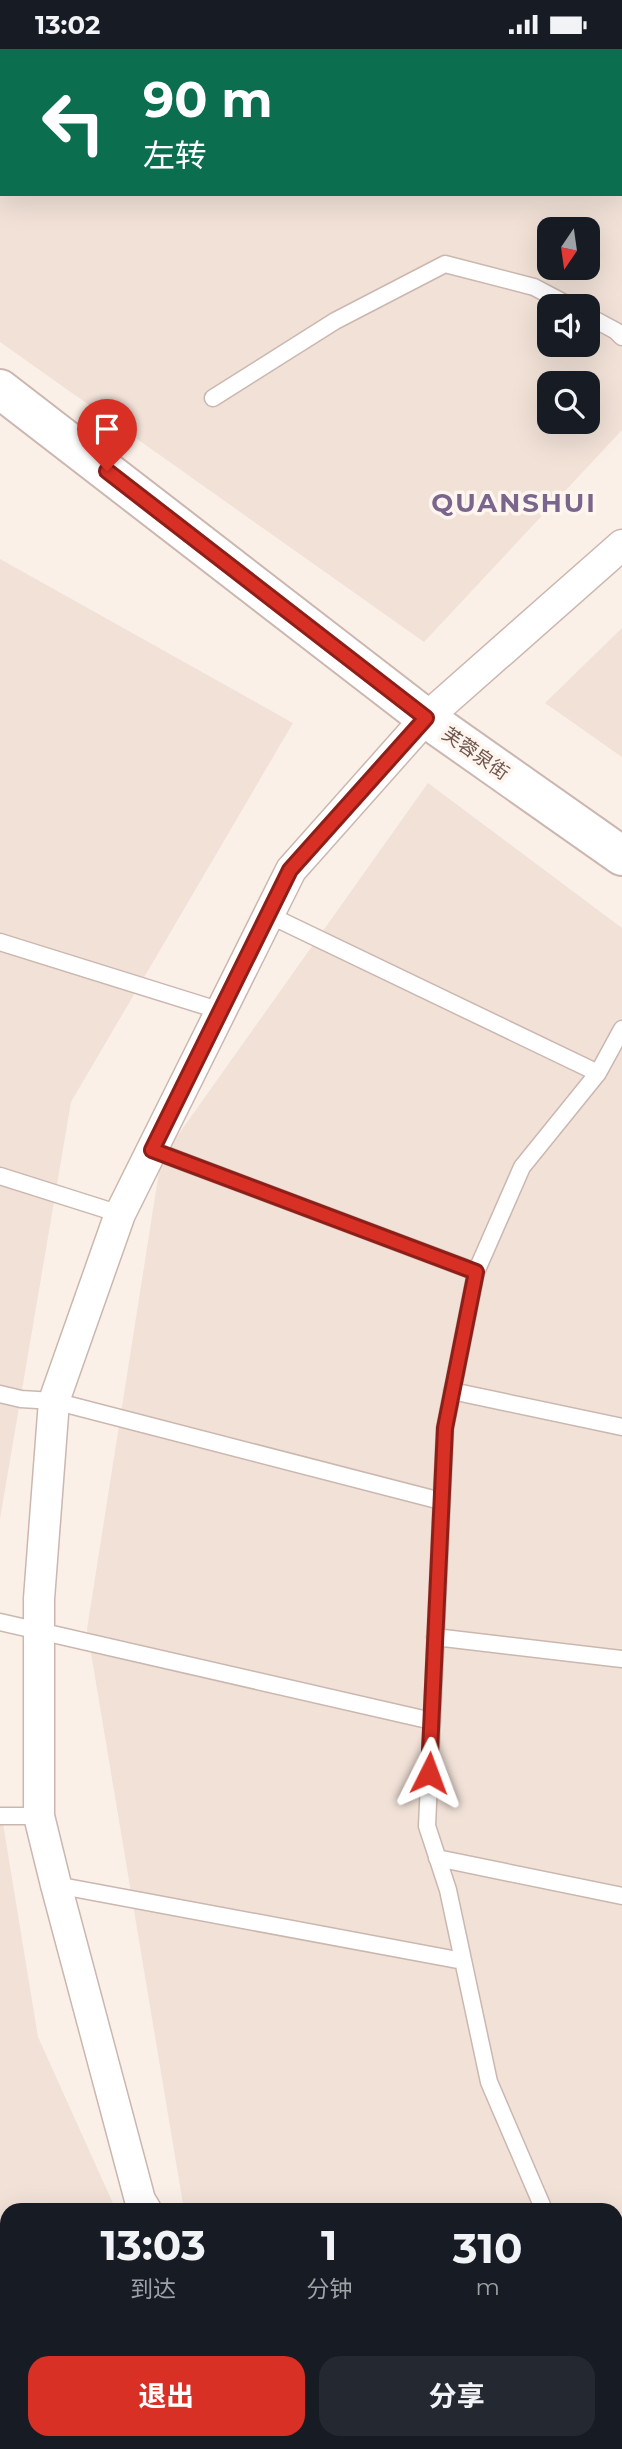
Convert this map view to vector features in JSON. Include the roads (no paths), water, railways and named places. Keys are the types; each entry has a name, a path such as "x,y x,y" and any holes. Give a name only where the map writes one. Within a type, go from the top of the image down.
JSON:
{"street":[{"name":"芙蓉泉街","path":"0,389 426,718 622,856"},
{"path":"142,2203 39,1816 39,1599 54,1401 120,1214 290,870 426,718 622,545"}],"lane":[{"path":"213,398 335,321 444,264 534,288 546,294"},
{"path":"600,322 617,331 622,337"},
{"path":"269,915 598,1073"},
{"path":"0,942 221,1011"},
{"path":"541,2203 489,2083 448,1890 427,1826 445,1428 476,1272 522,1167 598,1073 622,1029"},
{"path":"152,1150 476,1272"},
{"path":"0,1176 120,1214"},
{"path":"452,1391 622,1427"},
{"path":"0,1394 21,1399 54,1401 442,1501"},
{"path":"0,1622 432,1721"},
{"path":"435,1637 622,1659"},
{"path":"0,1816 39,1816"},
{"path":"438,1858 622,1896"},
{"path":"56,1885 463,1961"}],"district":[{"name":"QUANSHUI","path":"514,503"}]}
